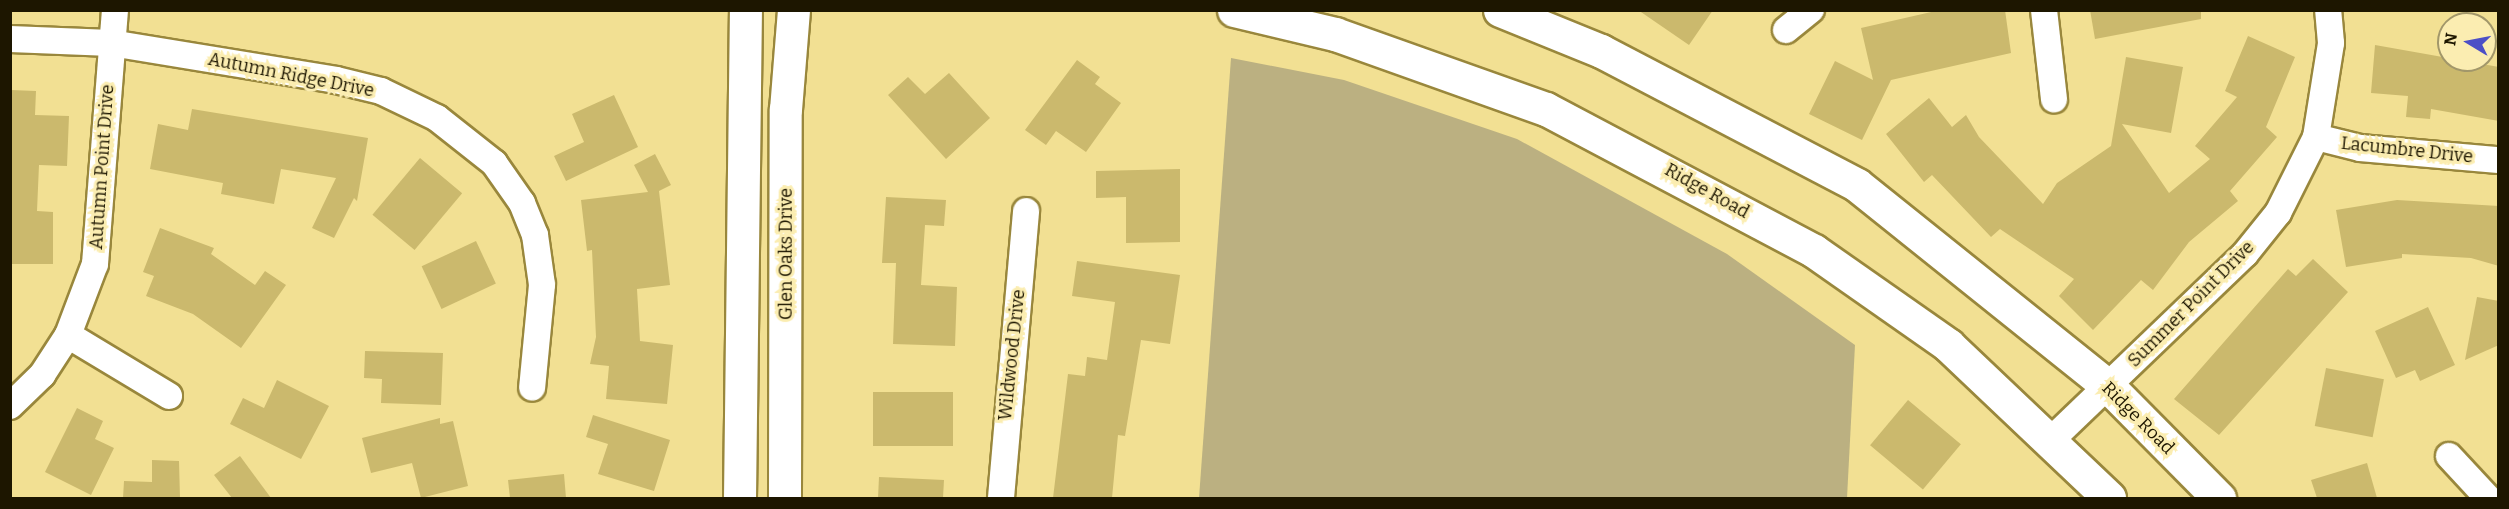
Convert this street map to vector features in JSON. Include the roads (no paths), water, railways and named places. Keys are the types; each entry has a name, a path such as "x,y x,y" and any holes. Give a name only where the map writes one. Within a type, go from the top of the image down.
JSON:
{"main road":[{"name":"Ridge Road","path":"1234,10 1335,34 1437,67 1546,109 1661,165 1814,251 1902,309 2050,441 2109,498"},
{"name":"Ridge Road","path":"1500,10 1601,51 1857,185 2108,386 2219,498"}],"street":[{"name":"Autumn Point Drive","path":"10,406 42,375 68,335 88,289 102,215 111,43 115,10"},
{"path":"740,498 746,10"},
{"name":"Glen Oaks Drive","path":"785,498 786,110 794,10"},
{"path":"1786,30 1811,10"},
{"path":"2044,10 2054,99"},
{"name":"Summer Point Drive","path":"2050,441 2245,254 2278,213 2316,137 2331,43 2328,10"},
{"name":"Autumn Ridge Drive","path":"10,39 111,43 381,91 414,105 473,144 508,182 535,235 542,285 532,388"},
{"name":"Lacumbre Drive","path":"2316,137 2360,148 2499,160"},
{"name":"Wildwood Drive","path":"1001,498 1026,211"},
{"path":"68,335 169,396"},
{"path":"2450,456 2488,498"}]}
